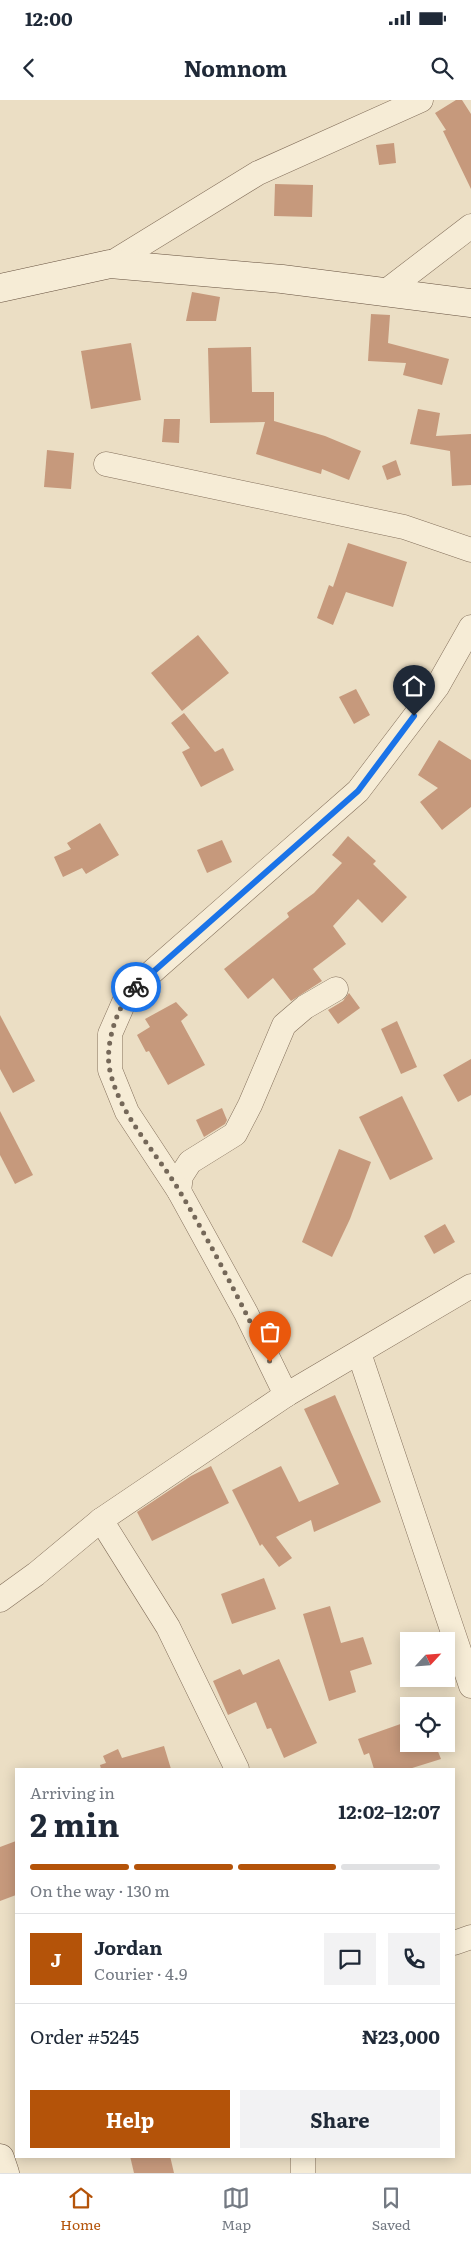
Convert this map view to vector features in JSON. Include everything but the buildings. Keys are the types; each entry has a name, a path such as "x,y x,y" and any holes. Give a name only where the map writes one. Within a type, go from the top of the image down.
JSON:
{"street":[{"path":"110,264 258,173 421,100"},
{"path":"385,292 471,226"},
{"path":"0,288 110,264 282,279 471,303"},
{"path":"106,464 404,527 471,550"},
{"path":"286,1395 246,1313 179,1191 127,1112 110,1070 110,1034 128,993 358,791 437,687 471,627"},
{"path":"179,1191 180,1176 190,1162 235,1134 250,1105 284,1025 305,1007 336,989"},
{"path":"0,1600 36,1574 101,1520 286,1395 471,1286"},
{"path":"358,1353 471,1686"},
{"path":"101,1520 168,1627 237,1768"},
{"path":"455,1944 471,1937"},
{"path":"0,2158 5,2173"},
{"path":"303,2158 303,2173"}],"way so far":[{"path":"136,987 128,993 110,1034 110,1070 127,1112 179,1191 246,1313 270,1362"}],"route":[{"path":"136,987 358,791 414,716"}]}
